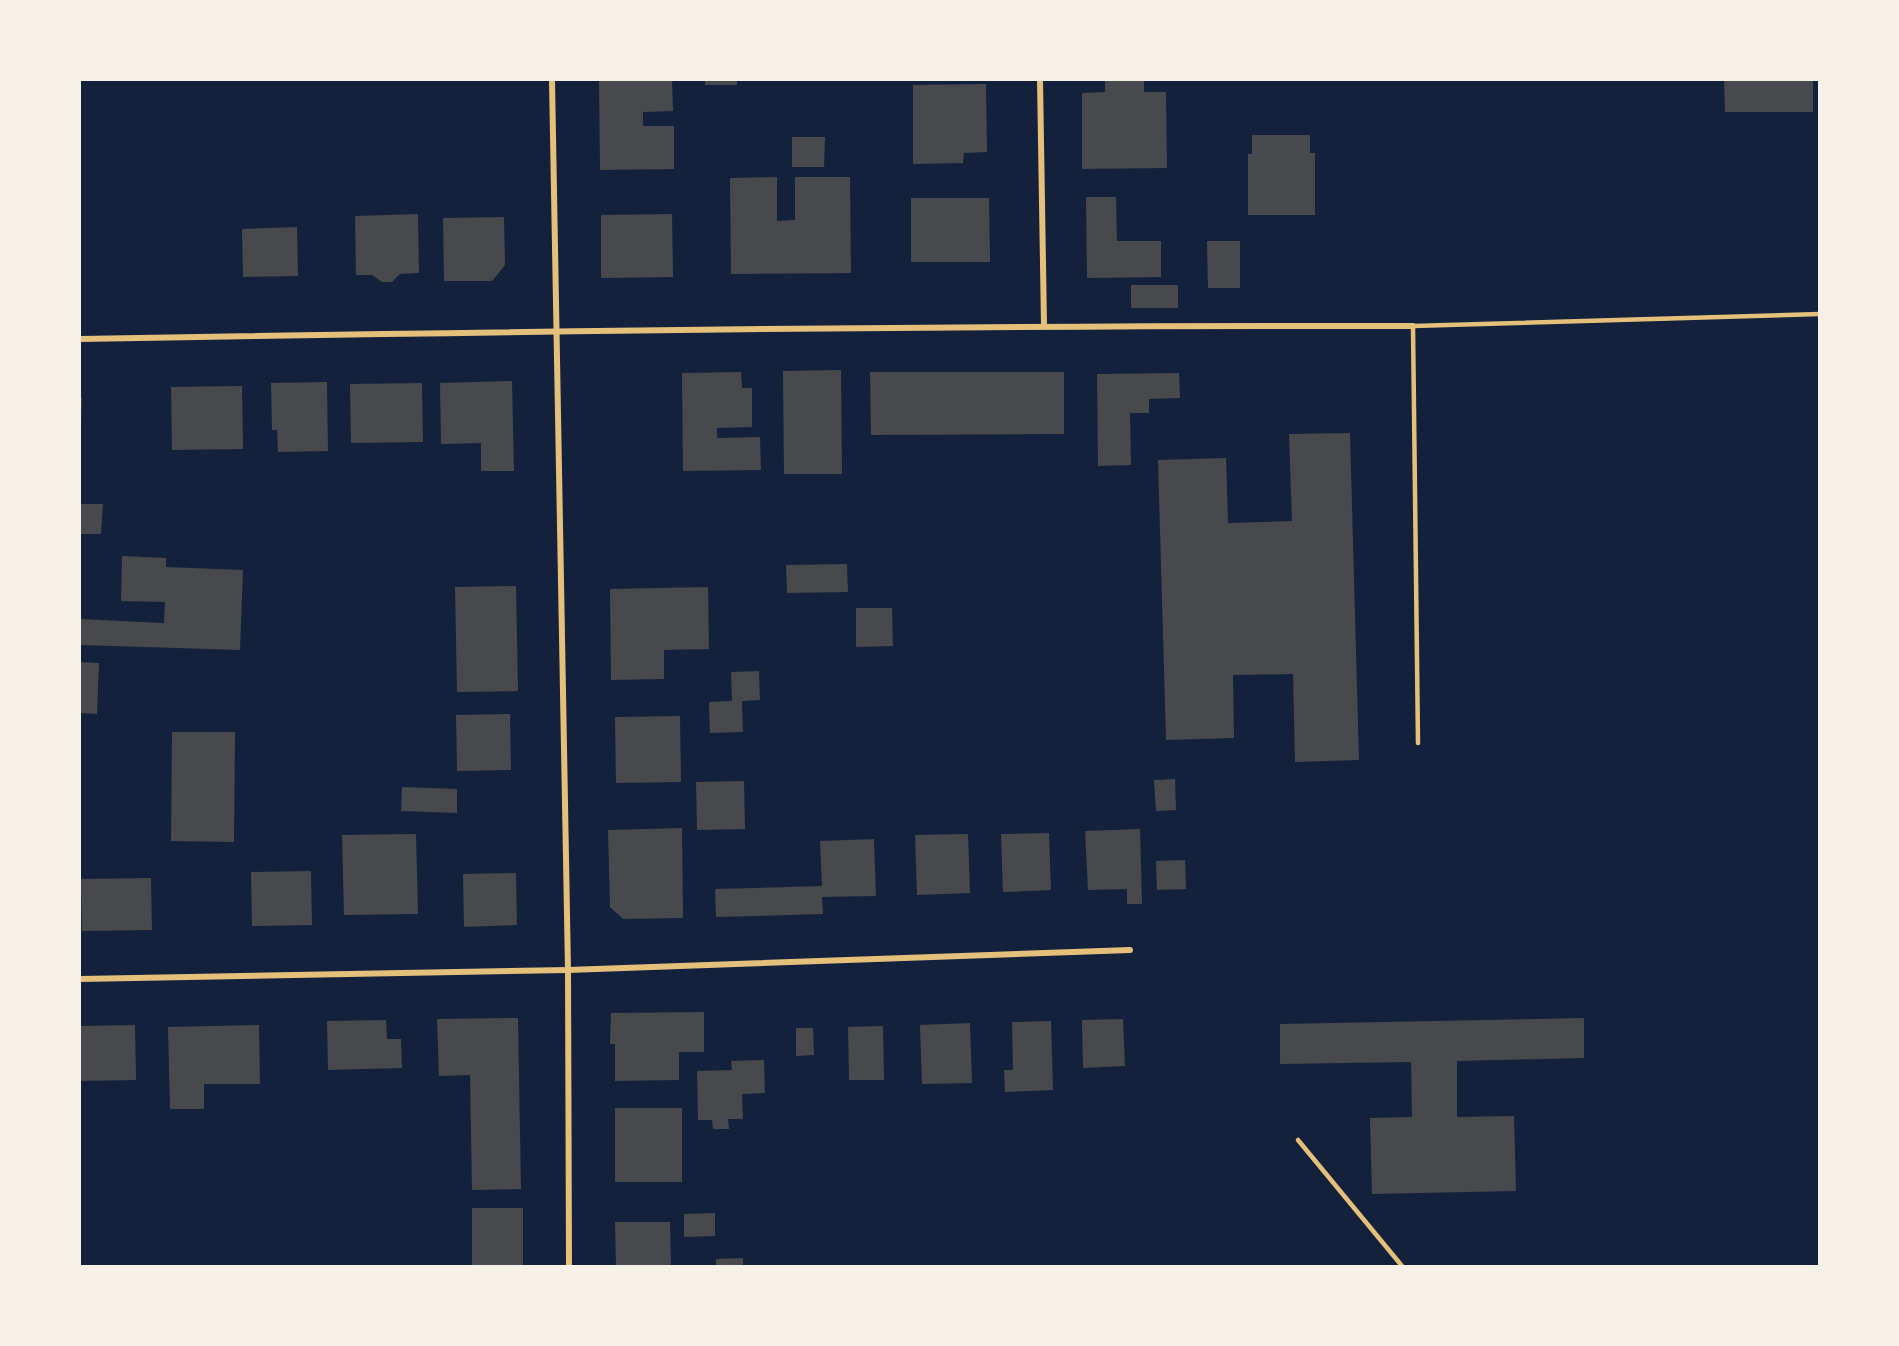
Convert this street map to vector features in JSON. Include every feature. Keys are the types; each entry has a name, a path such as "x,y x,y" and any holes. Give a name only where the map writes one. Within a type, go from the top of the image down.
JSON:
{"street":[{"path":"552,80 568,970 569,1266"},
{"path":"1040,80 1044,325"},
{"path":"80,339 1044,325 1413,326"},
{"path":"80,978 568,970 1130,950"}],"lane":[{"path":"1418,743 1413,326 1820,314"},
{"path":"1298,1140 1402,1266"}],"building":[{"path":"599,80 672,80 673,111 643,112 643,126 674,126 674,169 600,170"},
{"path":"705,80 737,80 737,85 705,85"},
{"path":"1105,80 1144,80 1144,92 1166,92 1167,168 1082,169 1082,93 1105,92"},
{"path":"1724,80 1813,80 1813,112 1725,112"},
{"path":"986,84 987,152 964,153 963,163 913,164 913,85"},
{"path":"1252,135 1310,135 1310,153 1315,153 1315,215 1248,215 1248,154 1252,154"},
{"path":"792,137 825,137 824,167 792,167"},
{"path":"777,177 777,221 795,220 795,177 850,177 851,273 731,274 730,178"},
{"path":"1086,197 1116,197 1117,241 1161,241 1161,277 1087,278"},
{"path":"911,198 989,198 990,262 911,262"},
{"path":"418,214 419,273 400,274 392,282 382,282 372,275 356,275 355,216"},
{"path":"672,214 673,277 601,278 601,215"},
{"path":"504,217 505,265 492,281 444,281 443,218"},
{"path":"297,227 298,276 243,277 242,229"},
{"path":"1207,241 1240,241 1240,288 1208,288"},
{"path":"1131,285 1178,285 1178,308 1131,308"},
{"path":"841,370 842,474 784,474 783,371"},
{"path":"741,372 742,388 752,388 752,427 717,428 717,438 760,437 761,470 683,471 682,373"},
{"path":"870,372 1064,372 1064,434 871,435"},
{"path":"1179,373 1180,398 1149,399 1149,413 1130,413 1131,465 1098,466 1097,374"},
{"path":"512,381 514,471 481,471 481,443 441,444 440,383"},
{"path":"327,382 328,451 278,452 277,430 272,430 271,383"},
{"path":"422,383 423,442 351,443 350,384"},
{"path":"242,386 243,449 172,450 171,387"},
{"path":"80,398 82,398 81,422 80,422"},
{"path":"1350,433 1359,760 1295,762 1293,674 1233,675 1234,738 1166,740 1158,460 1226,458 1228,523 1292,521 1289,434"},
{"path":"80,504 103,504 101,534 80,534"},
{"path":"122,556 166,558 166,567 243,570 240,650 80,645 80,619 164,623 165,602 121,601"},
{"path":"847,564 848,592 787,593 786,565"},
{"path":"516,586 518,691 457,692 455,587"},
{"path":"708,587 709,649 664,650 664,679 611,680 610,589"},
{"path":"856,608 892,608 893,646 856,647"},
{"path":"80,662 99,663 97,714 80,713"},
{"path":"759,671 760,700 742,701 743,732 710,733 709,702 732,701 731,672"},
{"path":"510,714 511,770 457,771 456,715"},
{"path":"680,716 681,782 616,783 615,717"},
{"path":"172,732 235,732 234,842 171,841"},
{"path":"1175,779 1176,810 1156,811 1154,780"},
{"path":"744,781 745,829 697,830 696,782"},
{"path":"402,787 457,789 457,813 401,811"},
{"path":"682,828 683,918 623,919 610,907 608,830"},
{"path":"1140,829 1142,904 1127,904 1127,889 1088,890 1085,831"},
{"path":"1049,833 1051,890 1003,892 1001,834"},
{"path":"416,834 418,914 344,915 342,835"},
{"path":"968,834 970,893 917,895 915,835"},
{"path":"874,839 876,896 822,897 823,914 716,917 715,889 822,886 820,841"},
{"path":"1185,860 1186,889 1157,890 1156,861"},
{"path":"311,871 312,925 252,926 251,872"},
{"path":"516,873 517,925 464,927 463,874"},
{"path":"151,878 152,930 82,931 81,879"},
{"path":"704,1012 704,1052 679,1052 679,1080 615,1081 615,1044 610,1044 611,1013"},
{"path":"518,1018 521,1189 472,1190 470,1075 439,1076 437,1019"},
{"path":"1584,1018 1584,1058 1457,1061 1457,1117 1514,1116 1516,1191 1372,1194 1370,1118 1412,1117 1411,1062 1280,1064 1280,1024"},
{"path":"1123,1019 1125,1066 1083,1068 1082,1020"},
{"path":"386,1020 387,1039 401,1039 402,1068 328,1070 327,1021"},
{"path":"1051,1021 1053,1090 1005,1092 1004,1070 1013,1070 1012,1022"},
{"path":"970,1023 972,1083 922,1084 920,1025"},
{"path":"135,1025 136,1080 80,1081 80,1026"},
{"path":"259,1025 260,1084 204,1084 204,1109 170,1109 168,1027"},
{"path":"883,1026 884,1080 849,1080 848,1027"},
{"path":"796,1028 813,1028 814,1055 796,1056"},
{"path":"764,1060 765,1093 742,1094 743,1119 728,1119 729,1129 713,1129 712,1120 698,1120 697,1071 732,1070 731,1061"},
{"path":"615,1108 682,1108 682,1182 615,1182"},
{"path":"472,1208 523,1208 523,1266 472,1266"},
{"path":"715,1213 715,1236 684,1237 684,1214"},
{"path":"615,1222 670,1222 671,1266 616,1266"},
{"path":"743,1258 743,1266 716,1266 716,1259"}]}
